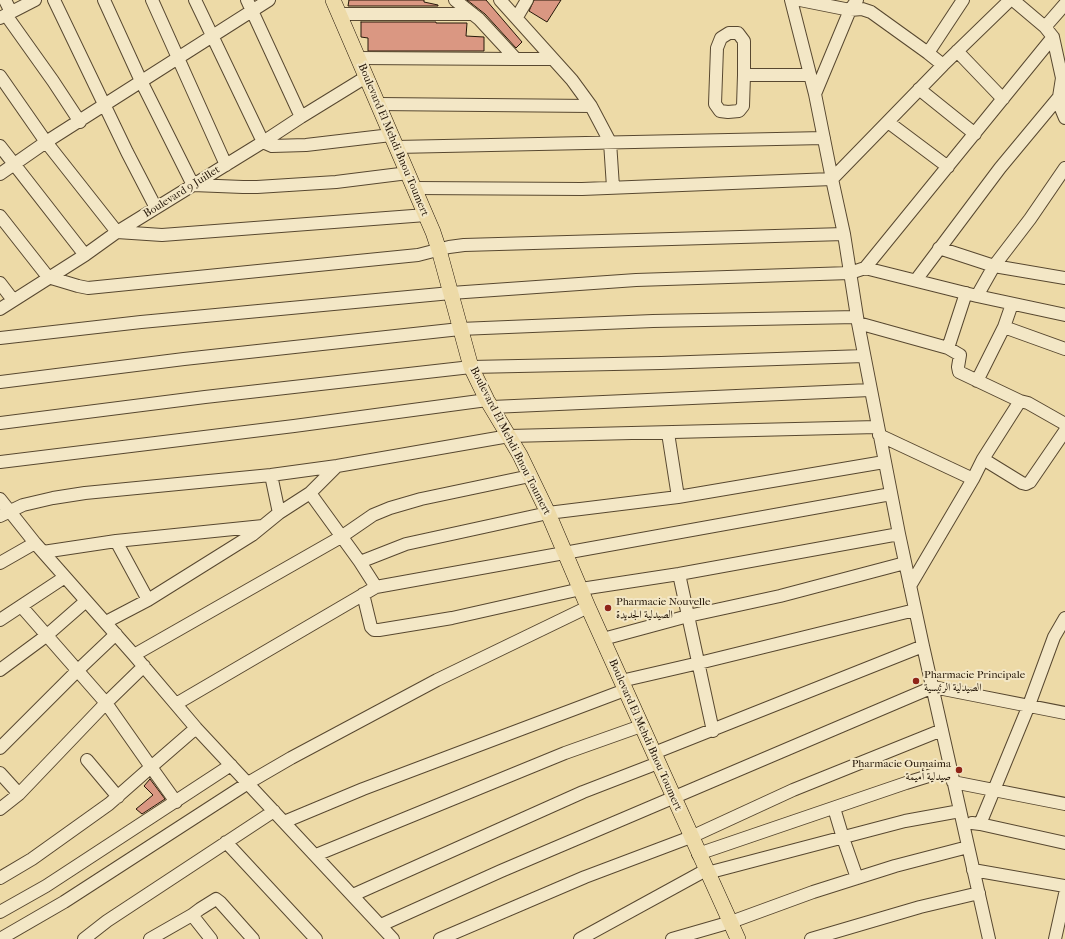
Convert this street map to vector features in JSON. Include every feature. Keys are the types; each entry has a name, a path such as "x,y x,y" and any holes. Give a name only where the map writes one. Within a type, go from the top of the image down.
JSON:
{"main road":[{"name":"Boulevard El Mehdi Bnou Toumert","path":"333,0 426,215 439,250 460,329 472,367 548,513 623,686 706,872 738,939"}],"street":[{"path":"5,0 6,15 80,122"},
{"path":"6,15 35,0"},
{"path":"54,0 127,152 156,208"},
{"path":"104,0 141,81 192,185 250,187 336,182 408,173"},
{"path":"152,0 226,165"},
{"path":"196,0 263,142 272,146 394,141 610,142 824,138"},
{"path":"0,174 46,142 80,122 104,104 212,36 250,6 269,0"},
{"path":"455,0 473,14 516,59"},
{"path":"500,0 517,17 572,80 591,106 610,142 613,187"},
{"path":"517,17 527,0"},
{"path":"791,0 815,94 844,234 870,390 905,563 989,939"},
{"path":"800,0 854,5 870,12 943,65"},
{"path":"928,53 963,0"},
{"path":"414,188 582,189 832,179 943,65 1010,0"},
{"path":"1014,0 1045,27 1053,37 1062,78 1059,97 1065,118"},
{"path":"1045,27 1065,4"},
{"path":"815,94 854,5"},
{"path":"250,6 301,117"},
{"path":"339,14 473,14"},
{"path":"729,33 738,34 744,41 744,75 743,106 739,110 728,112 720,111 715,104 717,48 721,38 729,33"},
{"path":"865,268 1053,37"},
{"path":"957,51 1003,99"},
{"path":"358,58 553,59"},
{"path":"744,75 810,75"},
{"path":"0,76 46,142 117,232 168,235 426,215"},
{"name":"Boulevard 9 Juillet","path":"0,309 48,277 85,255 117,232 366,77"},
{"path":"919,90 975,134"},
{"path":"916,280 1000,168 1059,97"},
{"path":"378,104 591,106"},
{"path":"888,122 948,167"},
{"path":"0,146 85,255"},
{"path":"948,348 971,294 1030,219 1065,168"},
{"path":"0,216 48,277 84,288 418,255 449,247 480,244 844,234"},
{"path":"939,248 994,266 1065,278"},
{"path":"0,338 141,322 451,293 636,280 850,273 865,268 1012,304 1065,315"},
{"path":"0,283 13,300"},
{"path":"977,381 1004,328 1012,304"},
{"path":"0,382 184,359 460,329 653,321 858,320 948,348 960,355 958,367 959,372 1020,401 1028,403 1065,424"},
{"path":"1004,328 1065,349"},
{"path":"0,423 197,398 472,367 661,363 864,356"},
{"path":"0,462 490,403 870,390"},
{"path":"910,586 974,479 983,459 1020,401"},
{"path":"5,513 36,502 85,493 271,475 337,466 509,436 878,431 974,479"},
{"path":"983,459 1026,484 1030,482 1065,431"},
{"path":"668,433 678,497"},
{"path":"360,562 406,544 548,513 678,497 884,462"},
{"path":"106,622 148,600 252,535 279,513 310,493 337,466"},
{"path":"271,475 279,513"},
{"path":"134,655 341,537 373,515 390,508 421,499 530,476"},
{"path":"310,493 360,562 376,587"},
{"path":"176,704 376,587 891,494"},
{"path":"0,500 5,513 106,622 196,728 381,924 393,939"},
{"path":"0,563 39,548 263,526"},
{"path":"363,594 371,627 374,630 379,630 452,618 580,589 679,574 899,534"},
{"path":"116,541 148,600"},
{"path":"603,639 688,616 780,596 905,563"},
{"path":"679,574 713,730"},
{"path":"0,620 65,577"},
{"path":"0,670 46,636 86,601"},
{"path":"21,606 106,703 176,802"},
{"path":"0,939 64,902 248,783 437,680 588,607"},
{"path":"284,822 370,786 623,686 699,663 915,610"},
{"path":"980,824 1029,705 1054,638 1065,618"},
{"path":"0,748 116,634"},
{"path":"353,895 583,792 713,730 923,646"},
{"path":"0,809 19,794 106,703 144,666"},
{"path":"381,924 673,797 933,687 1065,713"},
{"path":"316,856 518,772 641,726"},
{"path":"0,878 32,859 118,798 196,728"},
{"path":"440,939 585,877 691,837 793,790 942,730"},
{"path":"87,760 118,798"},
{"path":"0,912 46,886 231,765"},
{"path":"698,854 951,769"},
{"path":"0,773 19,794"},
{"path":"953,782 1065,804"},
{"path":"834,808 857,878"},
{"path":"84,939 107,921 274,811"},
{"path":"580,939 706,872 905,821 962,816 980,824 1065,843"},
{"path":"226,842 316,939"},
{"path":"672,939 731,922 813,892 894,866 968,847"},
{"path":"973,870 1065,886"},
{"path":"811,939 913,909 978,893"},
{"path":"1055,939 1065,894"},
{"path":"150,939 192,915 213,900 218,900 253,939"},
{"path":"192,915 212,939"}],"building":[{"path":"349,0 424,0 424,2 438,6 348,6"},
{"path":"467,0 486,0 522,42 516,48 485,14"},
{"path":"534,0 561,0 547,22 529,11"},
{"path":"361,22 467,23 466,36 484,37 484,51 368,51 368,38 361,37"},
{"path":"150,779 165,799 142,814 136,809 153,795 144,786"}],"place":[{"name":"Pharmacie Nouvelle الصيدلية الجديدة","path":"608,608"},
{"name":"Pharmacie Principale الصيدلية الرئيسية","path":"916,681"},
{"name":"Pharmacie Oumaima صيدلية أميمة","path":"959,770"}]}
